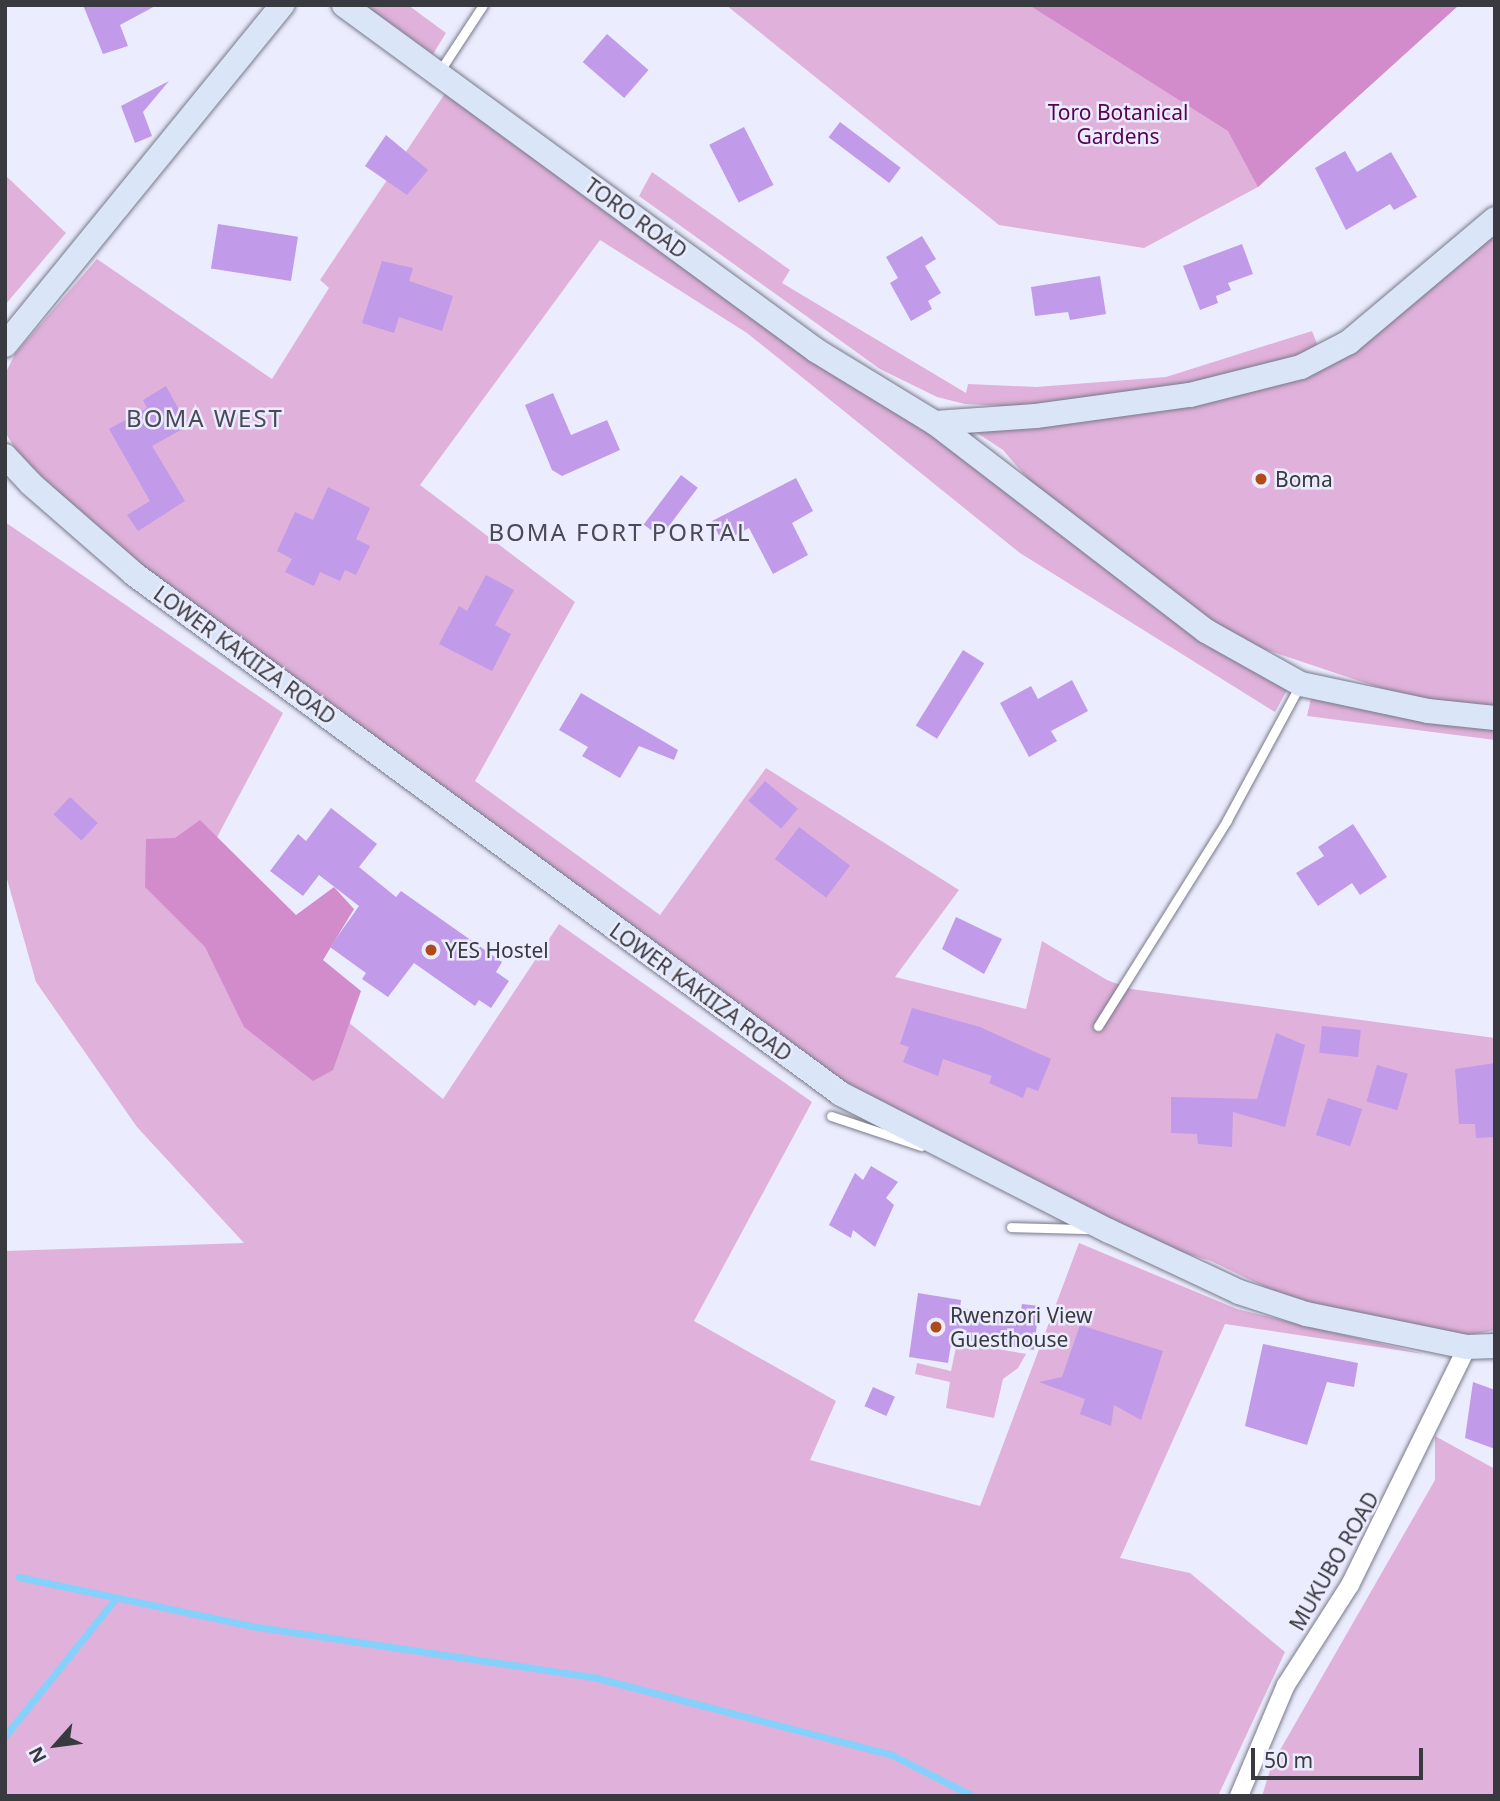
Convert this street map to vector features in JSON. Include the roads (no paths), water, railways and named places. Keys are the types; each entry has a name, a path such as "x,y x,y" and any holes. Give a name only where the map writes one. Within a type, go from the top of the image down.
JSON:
{"main road":[{"path":"5,345 282,5"},
{"name":"TORO ROAD","path":"344,5 817,351 935,423 1206,631 1301,684 1428,711 1495,718"},
{"path":"935,423 1036,416 1190,394 1301,367 1349,342 1495,219"},
{"name":"LOWER KAKIIZA ROAD","path":"5,456 31,484 134,574 841,1094 1108,1231 1239,1292 1306,1314 1467,1348 1495,1346"}],"street":[{"name":"MUKUBO ROAD","path":"1239,1796 1286,1685 1350,1585 1467,1348"}],"lane":[{"path":"438,73 483,5"},
{"path":"1098,1026 1227,820 1301,684"},
{"path":"831,1116 956,1155"},
{"path":"1011,1227 1108,1231"}],"waterway":[{"path":"19,1577 251,1626 597,1678 892,1755 973,1796"},
{"path":"5,1736 116,1598"}],"place":[{"name":"Boma","path":"1261,479"},
{"name":"YES Hostel","path":"431,950"},
{"name":"Rwenzori View Guesthouse","path":"936,1327"}],"district":[{"name":"BOMA WEST","path":"205,418"},
{"name":"BOMA FORT PORTAL","path":"620,532"}],"park label":[{"name":"Toro Botanical Gardens","path":"1118,124"}]}
